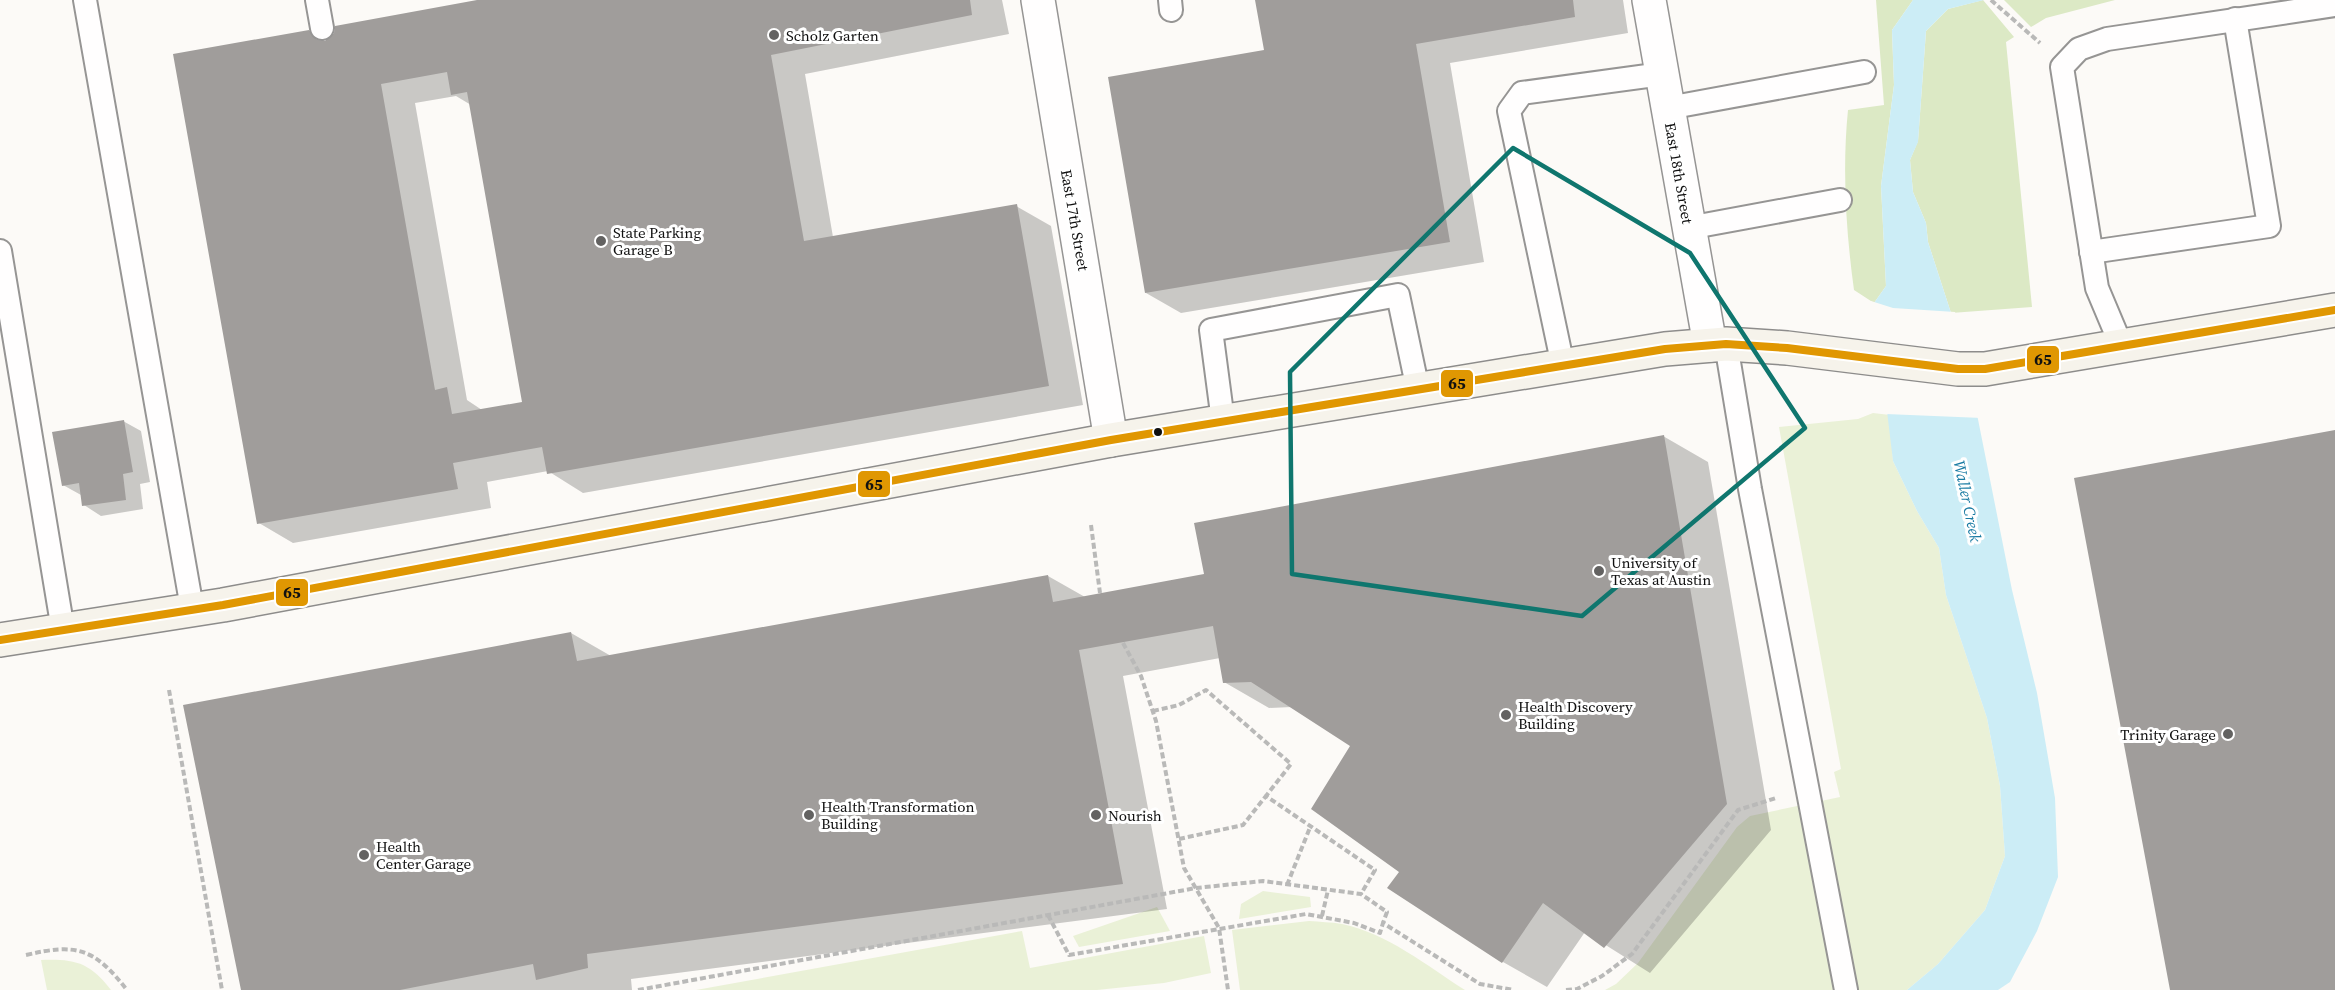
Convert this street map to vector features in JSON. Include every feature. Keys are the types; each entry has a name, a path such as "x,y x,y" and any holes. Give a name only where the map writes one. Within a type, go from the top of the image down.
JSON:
{"main road":[{"path":"0,640 246,600 1111,440 1665,349 1718,345 1827,352 1958,369 1984,369 2335,310"}],"street":[{"name":"East 17th Street","path":"1038,0 1111,440"},
{"name":"East 18th Street","path":"1649,0 1688,228 1718,345"}],"lane":[{"path":"85,0 192,608"},
{"path":"317,0 322,28"},
{"path":"2121,345 2097,288 2062,68 2079,50 2107,39 2335,5"},
{"path":"2091,252 2269,226 2235,19"},
{"path":"1668,108 1864,72"},
{"path":"1563,366 1509,111 1522,93 1662,74"},
{"path":"1688,228 1840,200"},
{"path":"0,251 63,630"},
{"path":"1223,421 1211,330 1398,295 1418,390"},
{"path":"1718,345 1750,489 1815,818 1846,990"}],"path":[{"path":"1991,0 2024,31"},
{"path":"1091,525 1100,593"},
{"path":"1123,643 1141,676 1153,711 1184,868 1219,928 1228,990"},
{"path":"169,690 222,990"},
{"path":"1153,711 1179,705 1206,690 1291,764 1243,825 1179,839"},
{"path":"1566,990 1577,988 1602,976 1632,954 1738,810 1756,803 1809,791"},
{"path":"1266,796 1375,870 1360,894"},
{"path":"1287,885 1311,825"},
{"path":"638,990 1048,915 1196,888 1263,881 1360,894 1388,912 1380,933 1322,916 1306,914 1069,955 1048,915"},
{"path":"1322,916 1328,890"},
{"path":"1383,923 1480,984 1514,990"},
{"path":"26,954 56,948 78,949 97,957 127,990"}],"highlighted area":[{"path":"1513,148 1690,253 1805,428 1582,616 1292,574 1290,372"}],"green space":[{"path":"1876,0 1913,0 1892,30 1894,85 1881,186 1886,286 1874,303 1854,290 1847,223 1845,155 1848,110 1884,105"},
{"path":"1983,0 2014,37 2006,42 2032,307 1951,313 1928,242 1926,223 1913,192 1910,160 1918,141 1926,31 1948,9"},
{"path":"2004,0 2115,0 2046,18 2031,27"},
{"path":"1873,413 1890,415 1893,461 1917,511 1939,548 1946,595 1987,718 2000,786 2005,856 1985,910 1938,964 1907,990 1605,990 1616,984 1638,963 1737,827 1750,816 1840,797 1834,772 1841,769 1779,427 1858,419"},
{"path":"1263,891 1310,897 1311,907 1239,919 1241,904"},
{"path":"1157,907 1170,931 1079,947 1073,936"},
{"path":"1309,921 1342,924 1375,935 1406,951 1465,990 1240,990 1232,930"},
{"path":"1022,931 1030,968 1204,936 1211,973 1164,983 1097,990 696,990"},
{"path":"41,960 63,960 80,964 96,973 111,990 47,990"}],"water":[{"name":"Waller Creek","path":"1913,0 1984,0 1948,9 1926,31 1918,142 1910,160 1913,192 1926,223 1928,242 1951,313 1961,334 2012,590 2037,693 2055,798 2058,877 2037,931 2010,982 1998,990 1907,990 1938,964 1985,910 2005,856 2000,786 1987,718 1946,595 1939,548 1917,511 1893,461 1874,303 1886,286 1881,186 1894,85 1892,30"}],"pier":[{"path":"1871,301 1893,308 1955,312 1964,334 1982,418 1886,414"}],"building":[{"name":"State Parking Garage B","path":"477,0 970,0 972,15 771,55 804,241 1017,204 1049,386 547,474 542,447 453,463 458,489 257,524 173,54 309,30 317,40 325,41 334,33 335,26","holes":["447,72 451,95 467,92 522,402 452,414 447,387 435,390 381,84"]},
{"path":"1255,0 1573,0 1575,17 1416,44 1450,242 1145,293 1108,77 1264,50"},
{"path":"124,420 133,472 123,474 126,500 82,506 79,483 62,486 52,432"},
{"name":"Trinity Garage","path":"2335,430 2335,990 2170,990 2074,478"},
{"path":"1664,435 1727,804 1604,948 1543,903 1502,963 1387,888 1399,872 1311,809 1350,746 1251,682 1223,683 1213,626 1079,650 1123,884 587,954 588,968 536,980 533,964 400,990 241,990 183,705 571,632 577,661 1048,575 1053,602 1204,574 1194,523"}],"transit line":[{"name":"65","path":"0,640 223,605 1111,440 1665,349 1726,344 1787,348 1958,369 1985,369 2335,310"}],"place":[{"name":"Scholz Garten","path":"774,35"},
{"name":"State Parking Garage B","path":"601,241"},
{"name":"University of Texas at Austin","path":"1599,571"},
{"name":"Health Discovery Building","path":"1506,715"},
{"name":"Trinity Garage","path":"2228,734"},
{"name":"Health Transformation Building","path":"809,815"},
{"name":"Nourish","path":"1096,815"},
{"name":"Health Center Garage","path":"364,855"}]}
